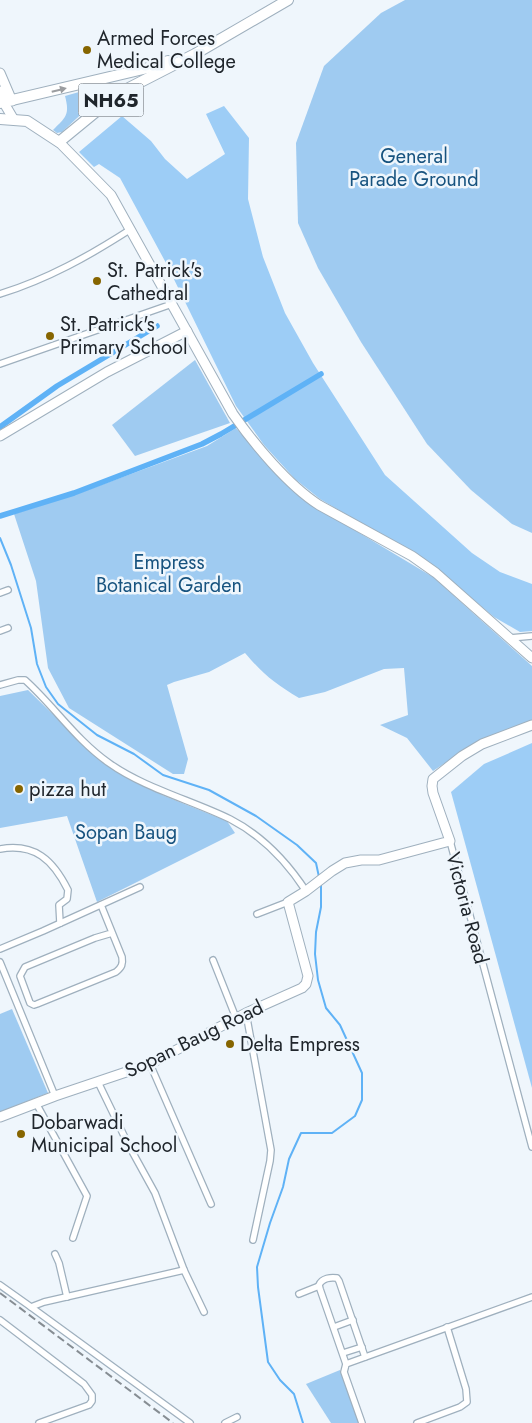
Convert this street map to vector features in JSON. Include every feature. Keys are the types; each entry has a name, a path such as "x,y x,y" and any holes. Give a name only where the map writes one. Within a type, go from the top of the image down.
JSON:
{"highway":[{"name":"NH65","path":"5,102 167,62 275,0"},
{"name":"NH65","path":"59,142 109,101 288,0"},
{"path":"135,71 132,77 138,84"},
{"path":"97,80 109,84 112,88 112,95 109,101"},
{"path":"0,119 27,121 59,142"}],"street":[{"path":"0,73 5,102"},
{"path":"0,91 14,120"},
{"path":"59,142 111,195 233,414 245,430 305,496 412,556 436,573 532,658"},
{"path":"0,294 50,276 96,252 131,229"},
{"path":"0,364 172,304"},
{"path":"0,436 107,372 187,331"},
{"path":"0,593 8,590"},
{"path":"0,630 8,628"},
{"path":"510,638 532,636"},
{"path":"0,685 25,680 68,727 108,763 153,788 225,817 247,830 282,859 309,889"},
{"name":"Victoria Road","path":"532,725 482,744 462,756 433,779 432,786 450,841 532,1148"},
{"path":"257,914 288,902 345,863 379,860 450,841"},
{"path":"0,848 20,847 33,850 53,867 68,890 67,899 58,905 60,923"},
{"path":"0,948 140,887"},
{"name":"Sopan Baug Road","path":"0,1117 150,1064 246,1013 302,988 308,980 308,976 288,902"},
{"path":"101,905 122,957 123,964 116,972 37,1004 30,1003 20,976 25,967 95,938 112,933"},
{"path":"213,960 236,1018"},
{"path":"0,962 55,1096"},
{"path":"14,994 24,990"},
{"path":"246,1013 271,1150 253,1240"},
{"path":"150,1064 211,1204"},
{"path":"98,1082 128,1144 155,1193 184,1270 204,1312"},
{"path":"36,1104 87,1196 73,1238"},
{"path":"55,1254 59,1263 66,1296"},
{"path":"32,1306 66,1296 184,1270"},
{"path":"299,1294 319,1286 320,1282 324,1280 337,1278 365,1357"},
{"path":"0,1285 32,1306 190,1423"},
{"path":"319,1286 343,1353 346,1364 344,1372 362,1423"},
{"path":"346,1364 532,1297"},
{"path":"0,1320 84,1384 92,1395 89,1405 52,1421 39,1423"},
{"path":"334,1326 353,1320"},
{"path":"417,1423 460,1407 467,1402 466,1389 447,1327"},
{"path":"343,1353 362,1347"},
{"path":"225,1423 237,1417"}],"green space":[{"name":"General Parade Ground","path":"405,0 532,0 532,533 512,524 471,490 427,444 361,342 318,268 298,223 296,143 324,66 381,13"},
{"path":"100,86 105,88 104,93 62,132 57,133 53,130 66,115 65,96"},
{"path":"195,360 230,423 135,456 112,425"},
{"name":"Empress Botanical Garden","path":"236,428 281,479 301,498 433,577 532,666 532,720 469,749 433,771 407,738 380,725 408,715 404,668 384,669 325,692 299,698 270,678 245,653 209,672 167,685 188,759 184,774 173,774 69,708 48,668 36,581 14,514 74,495 207,446"},
{"name":"Sopan Baug","path":"28,690 71,732 110,765 162,795 227,821 235,833 97,902 67,816 0,828 0,696"},
{"path":"12,1009 48,1093 0,1112 0,1014"},
{"path":"340,1370 359,1423 331,1423 306,1384"}],"shaded area":[{"path":"224,106 249,138 248,199 263,257 285,313 313,363 385,475 472,553 500,572 532,584 532,631 520,632 494,617 449,579 419,557 320,499 295,479 264,445 236,406 166,263 120,178 99,164 94,167 79,152 122,116 151,141 165,159 187,179 225,154 206,114"},
{"path":"532,743 532,1088 451,792 484,764"}],"waterway":[{"path":"0,427 57,386 157,326"},
{"path":"0,516 74,493 202,444 321,374"},
{"path":"0,538 11,565 31,628 37,664 46,687 58,704 97,735 134,754 163,775 209,790 256,816 297,845 316,863 319,877"},
{"path":"303,1423 294,1394 280,1380 268,1362 257,1267 283,1187 289,1159 301,1133 332,1133 355,1116 362,1100 362,1073 340,1025 326,1008 318,980 315,954 316,932 321,907 321,884"}],"railway":[{"path":"0,1293 173,1423"}],"place":[{"name":"Armed Forces Medical College","path":"87,50"},
{"name":"St. Patrick's Cathedral","path":"97,281"},
{"name":"St. Patrick's Primary School","path":"50,336"},
{"name":"pizza hut","path":"19,789"},
{"name":"Delta Empress","path":"230,1044"},
{"name":"Dobarwadi Municipal School","path":"21,1134"}]}
